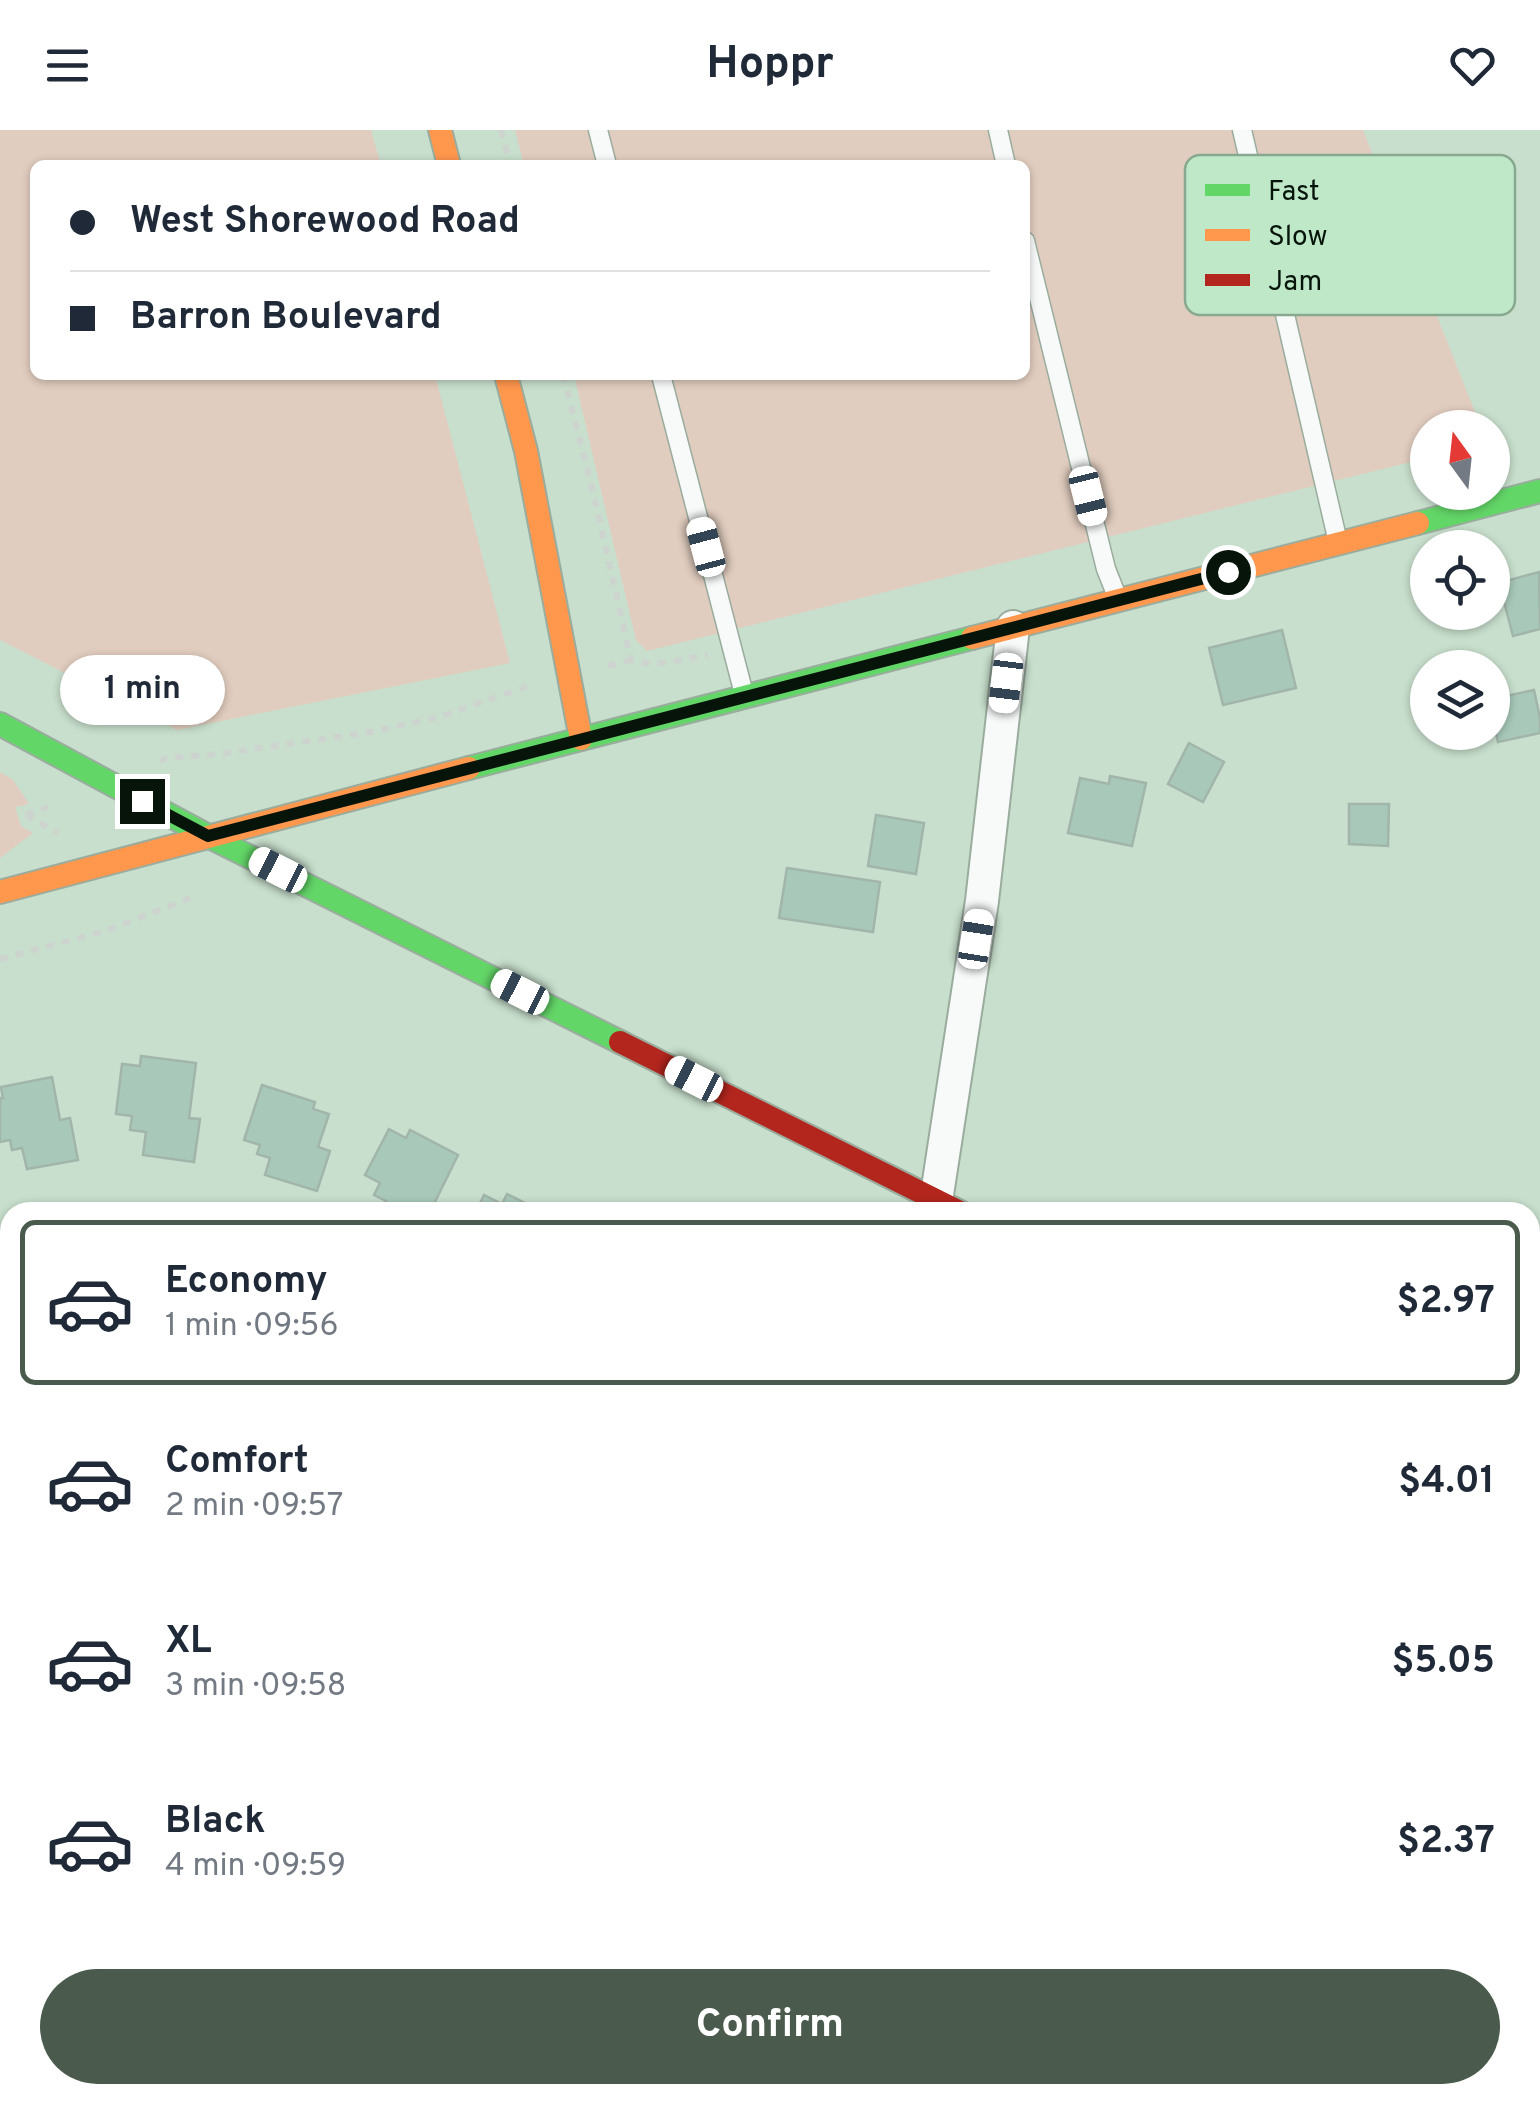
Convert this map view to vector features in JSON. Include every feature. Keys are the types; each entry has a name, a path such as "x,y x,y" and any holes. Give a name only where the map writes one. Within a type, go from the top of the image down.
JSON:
{"main road":[{"path":"440,130 449,160"},
{"path":"507,380 526,451 581,739"},
{"path":"529,380 556,487"},
{"path":"0,892 581,739 609,723 745,697 1540,490"},
{"path":"0,724 208,836 940,1202"}],"street":[{"path":"948,1202 1014,627"}],"lane":[{"path":"598,130 606,160"},
{"path":"998,130 1005,160"},
{"path":"1242,130 1248,155"},
{"path":"1030,261 1106,569 1118,600"},
{"path":"1285,315 1338,543"},
{"path":"662,380 745,697"}],"path":[{"path":"501,130 509,160"},
{"path":"565,380 631,660"},
{"path":"166,758 371,732 439,718 542,681 631,660 659,664 733,650"},
{"path":"0,960 102,932 196,896"}],"shaded area":[{"path":"0,130 371,130 380,160 30,160 30,380 436,380 510,663 177,730 0,640"},
{"path":"515,130 1363,130 1373,155 1185,155 1185,315 1437,315 1474,410 1410,410 1410,462 647,651 636,640 575,380 1030,380 1030,160 523,160"},
{"path":"0,772 13,780 29,804 15,807 21,826 33,833 0,858"}],"building":[{"path":"1539,572 1540,629 1513,636 1510,580"},
{"path":"1282,630 1296,688 1223,705 1209,648"},
{"path":"1534,690 1540,733 1510,739 1510,695"},
{"path":"1189,743 1224,762 1203,802 1168,784"},
{"path":"1110,776 1146,783 1132,846 1068,833 1080,778 1109,784"},
{"path":"1349,804 1389,804 1388,846 1349,844"},
{"path":"876,815 924,823 916,874 868,866"},
{"path":"787,868 880,882 873,932 779,918"},
{"path":"141,1056 196,1063 189,1118 200,1119 194,1162 143,1155 146,1132 130,1130 132,1116 116,1114 122,1064 140,1066"},
{"path":"52,1077 60,1120 70,1118 78,1160 27,1169 22,1148 12,1150 10,1140 0,1142 1,1087"},
{"path":"262,1085 315,1102 313,1109 329,1114 318,1147 330,1151 317,1191 265,1175 270,1158 257,1154 260,1145 244,1140"},
{"path":"389,1129 406,1138 410,1130 458,1155 435,1202 385,1202 374,1195 380,1183 365,1175"},
{"path":"507,1194 523,1202 503,1202"}],"traffic: fast":[{"path":"1418,523 1540,491"},
{"path":"469,768 972,638"},
{"path":"0,724 208,836 620,1042"}],"traffic: slow":[{"path":"440,130 448,160"},
{"path":"507,380 526,451 581,739"},
{"path":"972,638 1418,523"},
{"path":"0,892 469,768"}],"traffic: jam":[{"path":"620,1042 940,1202"}],"route":[{"path":"142,801 208,836 1228,572"}]}
